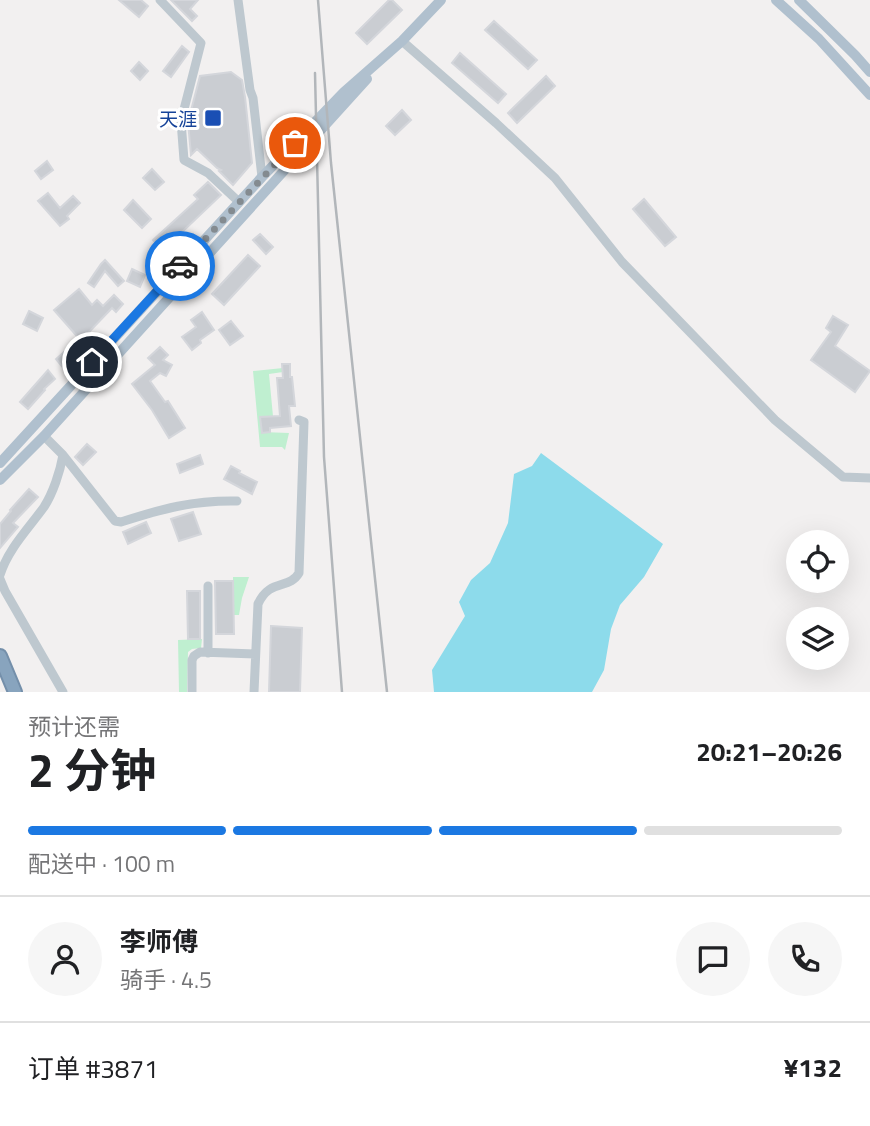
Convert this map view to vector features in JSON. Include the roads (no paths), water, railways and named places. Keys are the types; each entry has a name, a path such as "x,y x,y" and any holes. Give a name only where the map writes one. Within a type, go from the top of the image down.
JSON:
{"highway":[{"path":"0,656 15,692"}],"main road":[{"path":"0,480 44,436 441,0"},
{"path":"776,0 819,39 870,95"},
{"path":"799,0 870,72"},
{"path":"0,463 262,177 344,92 399,44"}],"street":[{"path":"160,0 201,43 181,121 184,160 208,173 239,202"},
{"path":"238,0 262,177"},
{"path":"399,44 496,123 555,178 622,262 775,420 843,477 870,478"},
{"path":"254,692 258,604 269,589 294,580 299,573 304,422 299,420"},
{"path":"44,436 63,455 115,521 121,522 191,503 237,501"},
{"path":"63,455 47,501 5,562 0,577 1,584 63,692"},
{"path":"208,586 208,653"},
{"path":"192,692 192,660 196,654 255,654"}],"water":[{"path":"541,453 663,544 644,577 620,605 611,629 604,670 592,692 434,692 432,670 465,616 459,602 471,580 490,563 508,523 514,474 532,466"}],"railway":[{"path":"318,0 331,163 387,692"},
{"path":"315,73 324,457 342,692"}],"place":[{"name":"天涯","path":"213,118"}]}
